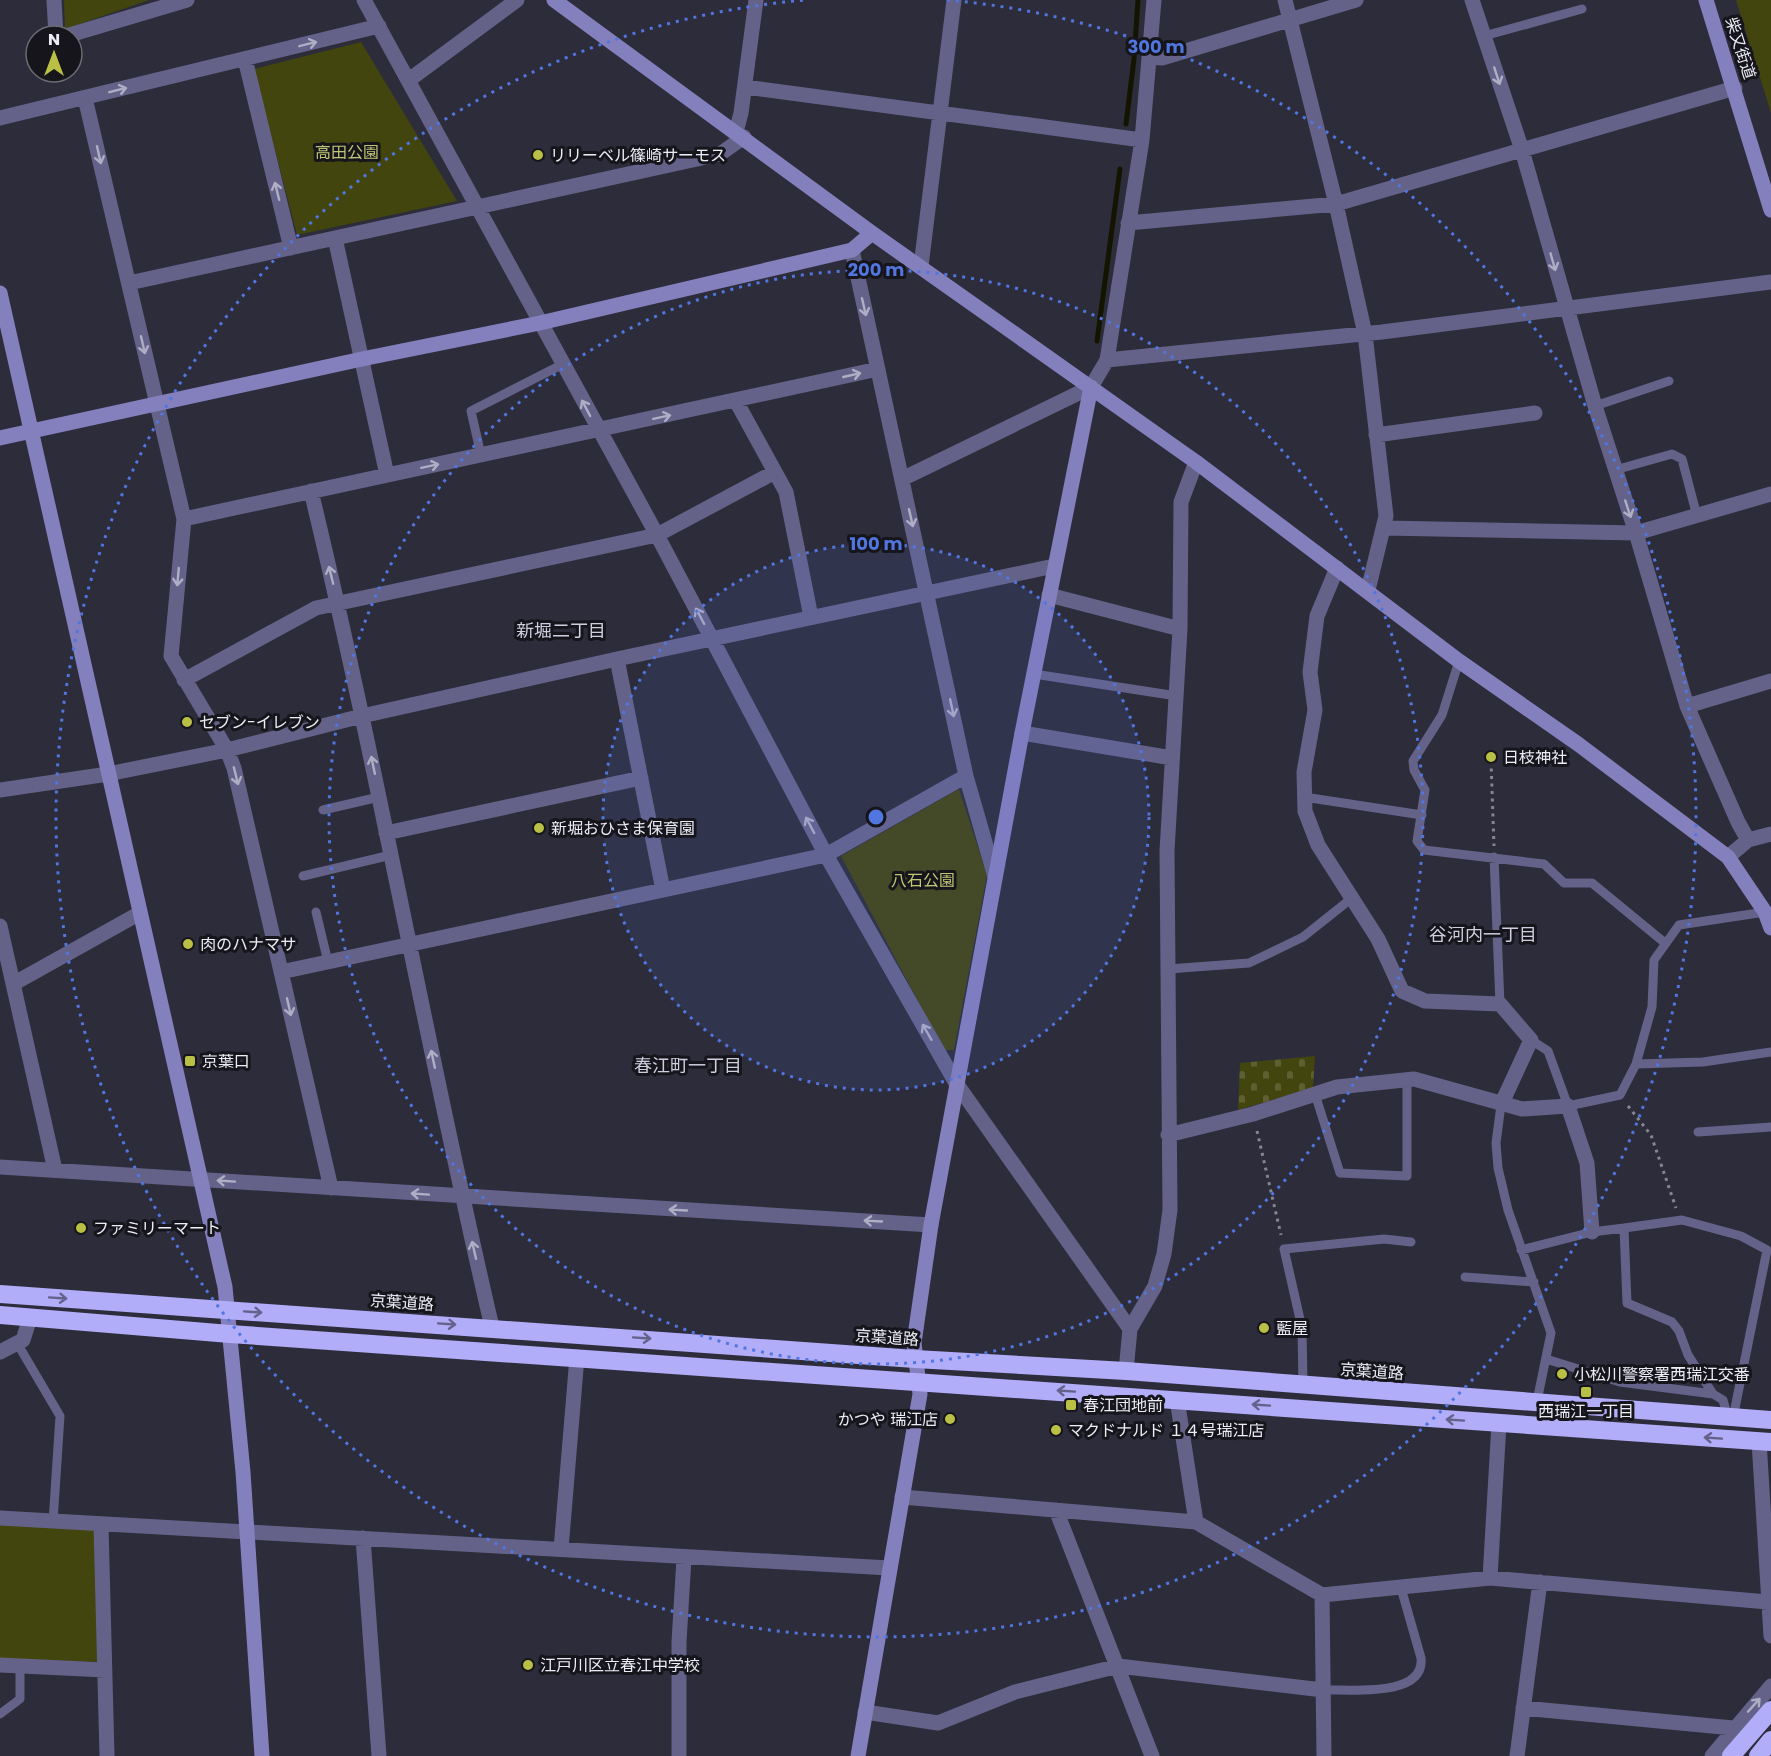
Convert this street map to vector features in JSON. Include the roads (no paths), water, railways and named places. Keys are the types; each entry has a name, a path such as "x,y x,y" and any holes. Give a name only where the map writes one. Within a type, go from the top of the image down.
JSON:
{"highway":[{"name":"京葉道路","path":"0,1294 492,1327 915,1359 1126,1371 1771,1420"},
{"path":"0,1315 230,1334 919,1380 1765,1441"},
{"path":"1731,1756 1771,1710"},
{"path":"1758,1756 1771,1740"}],"street":[{"path":"54,0 55,24"},
{"path":"84,30 161,4 187,0"},
{"path":"364,0 657,535 826,855 956,1083 1130,1329"},
{"path":"409,80 517,0"},
{"path":"554,0 872,233 1196,462 1459,661 1578,744 1728,857 1765,912 1771,928"},
{"path":"129,283 720,154 740,135 756,0"},
{"path":"921,266 954,0"},
{"path":"858,1756 920,1394 914,1343 931,1225 1054,566 1091,387 1107,360 1142,140 1154,0"},
{"path":"1285,0 1336,204 1365,334 1386,516 1368,590"},
{"path":"1149,57 1162,58 1356,0"},
{"path":"1472,0 1521,150 1594,406 1636,533 1687,706 1738,822 1749,840"},
{"name":"柴又街道","path":"1706,0 1771,210"},
{"path":"0,118 379,26"},
{"path":"245,59 291,248"},
{"path":"745,87 1142,140"},
{"path":"1128,223 1336,204 1735,88"},
{"path":"86,98 184,519 171,656 227,750 234,768 331,1188"},
{"path":"0,438 362,359 540,323 852,250 872,233"},
{"path":"335,238 387,475"},
{"path":"852,250 966,776 995,877"},
{"path":"1107,360 1365,334 1771,282"},
{"path":"0,293 222,1269 230,1334 262,1756"},
{"path":"184,519 878,369"},
{"path":"902,479 1091,387"},
{"path":"736,401 786,492 811,617"},
{"path":"1377,435 1535,413"},
{"path":"1126,1371 1130,1329 1155,1286 1164,1254 1170,1210 1168,1136 1171,1063 1167,851 1180,629 1181,502 1196,462"},
{"path":"184,680 316,608 657,535 775,472"},
{"path":"311,491 338,604 462,1197 492,1327"},
{"path":"1384,528 1636,533 1771,494"},
{"path":"0,790 108,774 227,750 362,716 617,659 1054,566"},
{"path":"1337,568 1317,616 1310,672 1315,710 1304,772 1305,811 1318,845 1378,939 1402,991 1425,1001 1500,1004 1531,1040 1501,1105"},
{"path":"1049,595 1180,629"},
{"path":"617,659 663,890"},
{"path":"1687,706 1771,681"},
{"path":"1022,733 1172,758"},
{"path":"281,972 826,855 966,776"},
{"path":"386,833 641,778"},
{"path":"1728,857 1749,840 1771,834"},
{"path":"13,984 140,913"},
{"path":"0,926 3,952 13,984 55,1170"},
{"path":"1168,1136 1253,1114 1337,1087 1414,1079 1522,1109 1568,1106 1587,1163 1592,1232"},
{"path":"0,1167 931,1225"},
{"path":"0,1352 23,1340 30,1318"},
{"path":"561,1549 577,1357"},
{"path":"1178,1399 1196,1522"},
{"path":"1490,1578 1499,1423"},
{"path":"1765,1441 1768,1602 1771,1636"},
{"path":"902,1497 1196,1522 1322,1595 1490,1578 1768,1602"},
{"path":"1056,1510 1152,1756"},
{"path":"0,1518 889,1568"},
{"path":"101,1525 107,1756"},
{"path":"363,1538 379,1756"},
{"path":"679,1756 679,1642 684,1558"},
{"path":"1517,1756 1540,1582"},
{"path":"1322,1595 1324,1756"},
{"path":"0,1665 105,1670"},
{"path":"865,1712 938,1723 1015,1692 1118,1666 1323,1690"},
{"path":"1712,1756 1733,1728 1771,1686"},
{"path":"1523,1708 1733,1728"}],"lane":[{"path":"1484,36 1582,9"},
{"path":"480,455 471,411 563,364"},
{"path":"1594,406 1669,381"},
{"path":"1615,470 1672,454 1682,459 1696,516"},
{"path":"1459,661 1442,715 1413,761 1414,770 1425,790 1417,841 1424,850 1544,864 1564,883 1592,883 1665,943"},
{"path":"1034,674 1177,696"},
{"path":"323,810 379,796"},
{"path":"1304,797 1422,815"},
{"path":"303,876 391,855"},
{"path":"1494,857 1500,1004"},
{"path":"1168,969 1249,963 1303,937 1352,898"},
{"path":"316,912 328,962"},
{"path":"1531,1040 1548,1051 1568,1106 1620,1095 1636,1064 1652,1007 1654,960 1679,925 1765,912"},
{"path":"1636,1064 1703,1062 1771,1052"},
{"path":"1315,1094 1340,1173 1407,1176 1407,1080"},
{"path":"1501,1105 1496,1143 1498,1168 1521,1250 1551,1333 1537,1401"},
{"path":"1698,1132 1771,1126"},
{"path":"1521,1250 1592,1232 1682,1220 1741,1236 1767,1250 1730,1418"},
{"path":"1624,1228 1627,1303 1672,1322 1679,1332 1688,1355 1713,1394"},
{"path":"1303,1386 1302,1328 1284,1249 1384,1239 1411,1242"},
{"path":"1465,1277 1534,1282"},
{"path":"17,1343 60,1416 53,1522"},
{"path":"1545,1359 1620,1383 1713,1394 1724,1400 1730,1418"},
{"path":"1323,1690 1401,1687 1416,1678 1422,1668 1421,1658 1401,1588"},
{"path":"0,1714 20,1699 20,1666"}],"waterway":[{"path":"1126,124 1138,0"},
{"path":"1097,341 1120,169"}],"place":[{"name":"リリーベル篠崎サーモス","path":"538,155"},
{"name":"セブン-イレブン","path":"187,722"},
{"name":"日枝神社","path":"1491,757"},
{"name":"新堀おひさま保育園","path":"539,828"},
{"name":"肉のハナマサ","path":"188,944"},
{"name":"京葉口","path":"190,1061"},
{"name":"ファミリーマート","path":"81,1228"},
{"name":"藍屋","path":"1264,1328"},
{"name":"小松川警察署西瑞江交番","path":"1562,1374"},
{"name":"西瑞江一丁目","path":"1586,1392"},
{"name":"春江団地前","path":"1071,1405"},
{"name":"かつや 瑞江店","path":"950,1419"},
{"name":"マクドナルド １４号瑞江店","path":"1056,1430"},
{"name":"江戸川区立春江中学校","path":"528,1665"}],"district":[{"name":"新堀二丁目","path":"561,631"},
{"name":"谷河内一丁目","path":"1483,935"},
{"name":"春江町一丁目","path":"688,1066"}],"park label":[{"name":"高田公園","path":"347,152"},
{"name":"八石公園","path":"923,880"}]}
